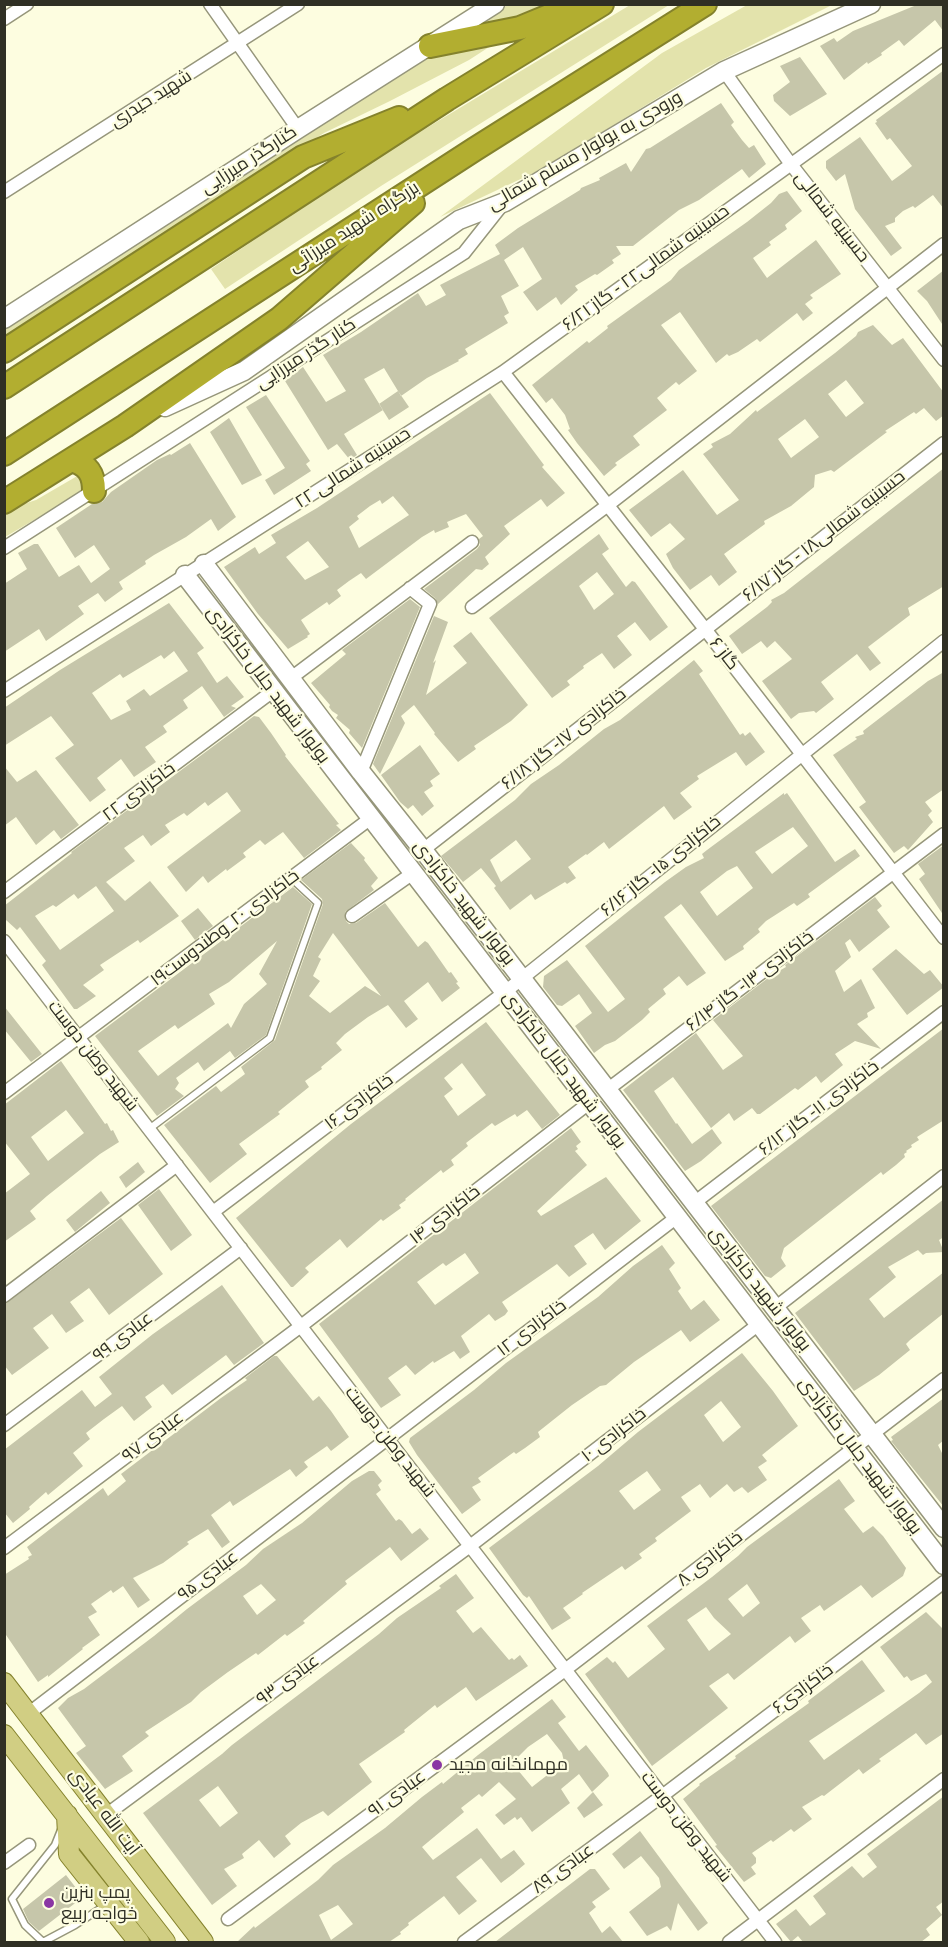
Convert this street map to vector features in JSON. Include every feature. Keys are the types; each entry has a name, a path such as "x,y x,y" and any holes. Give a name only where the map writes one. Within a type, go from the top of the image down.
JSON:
{"highway":[{"path":"430,46 520,28 578,4"},
{"path":"4,387 447,99 602,4"},
{"name":"بزرگراه شهید میرزائی","path":"4,454 475,149 705,4"},
{"path":"4,351 303,157 447,99"},
{"path":"4,502 125,426 279,319 475,149"},
{"path":"72,460 82,463 90,471 94,480 94,491"}],"main road":[{"name":"آیت الله عبادی","path":"4,1683 200,1941"},
{"name":"آیت الله عبادی","path":"4,1735 165,1942"},
{"path":"67,1815 69,1854 139,1942"}],"street":[{"path":"4,19 27,4"},
{"path":"210,4 298,129"},
{"name":"شهید حیدری","path":"4,192 298,4"},
{"name":"کنارگذر میرزایی","path":"4,319 495,4"},
{"name":"ورودی به بولوار مسلم شمالی","path":"125,426 244,371 459,220 505,202 724,71 871,4"},
{"name":"حسینیه شمالی۲۲ - گاز ۶/۲۱","path":"503,372 944,54"},
{"name":"حسینیه شمالی","path":"724,71 790,163 944,360"},
{"name":"کنار گذر میرزایی","path":"4,548 464,253 505,202"},
{"path":"472,607 608,505 944,244"},
{"name":"گاز ۶","path":"503,372 944,938"},
{"name":"حسینیه شمالی ۲۲","path":"4,691 503,372"},
{"name":"حسینیه شمالی۱۸ - گاز ۶/۱۷","path":"705,629 944,442"},
{"path":"291,678 472,542"},
{"name":"بولوار شهید خاکزادی","path":"204,564 361,772 944,1528"},
{"name":"بولوار شهید جلال خاکزادی","path":"185,575 944,1565"},
{"path":"361,772 430,604 410,588"},
{"name":"خاکزادی ۱۷- گاز ۶/۱۸","path":"423,850 705,629"},
{"name":"خاکزادی ۱۵- گاز ۶/۱۶","path":"505,992 944,641"},
{"name":"خاکزادی ۲۲","path":"4,892 273,691"},
{"name":"خاکزادی ۲۰_وطندوست۱۹","path":"4,1093 370,818"},
{"name":"خاکزادی ۱۳- گاز ۶/۱۴","path":"607,1090 944,834"},
{"path":"352,916 413,873"},
{"name":"شهید وطن دوست","path":"4,941 775,1942"},
{"name":"خاکزادی ۱۶","path":"213,1212 505,992"},
{"name":"خاکزادی ۱۱- گاز ۶/۱۲","path":"694,1203 944,1012"},
{"name":"خاکزادی ۱۴","path":"301,1326 589,1103"},
{"path":"4,1296 177,1165"},
{"path":"774,1308 944,1176"},
{"name":"خاکزادی ۱۲","path":"387,1438 677,1217"},
{"name":"عبادی ۹۹","path":"4,1425 241,1248"},
{"name":"خاکزادی ۱۰","path":"470,1546 759,1324"},
{"name":"عبادی ۹۷","path":"4,1548 301,1326"},
{"name":"خاکزادی ۸","path":"565,1670 944,1379"},
{"name":"عبادی ۹۵","path":"28,1714 387,1438"},
{"name":"عبادی ۹۳","path":"106,1815 470,1546"},
{"name":"خاکزادی۶","path":"663,1796 944,1582"},
{"name":"عبادی ۹۱","path":"228,1919 565,1670"},
{"path":"729,1942 944,1779"},
{"name":"عبادی ۸۹","path":"464,1942 663,1796"},
{"path":"4,1863 28,1845"}],"lane":[{"path":"149,1129 270,1038 318,903 291,878"},
{"path":"67,1815 55,1845 12,1899 25,1925 43,1942 108,1904"}],"green space":[{"path":"508,5 555,5 517,18 476,23"},
{"path":"630,5 669,5 381,186 225,289 211,269 367,164"},
{"path":"747,5 832,5 706,68 544,168 440,217 662,53"},
{"path":"500,40 469,60 324,133 5,339 5,326 430,55"},
{"path":"79,475 87,480 85,490 5,537 5,510 36,500"}],"building":[{"path":"919,4 944,4 944,32 935,20 904,46 899,40 881,53 882,55 868,64 867,62 844,80 820,46 834,38 837,42 853,31"},
{"path":"800,57 827,94 790,116 774,101 773,95 790,82 780,66"},
{"path":"944,70 944,209 933,195 915,208 913,206 903,211 895,218 895,222 885,226 902,248 891,256 855,209 845,174 836,181 826,168 826,161 860,137 892,181 903,173 912,166 890,138 887,140 875,123 876,120"},
{"path":"721,103 734,122 731,125 742,140 749,148 754,145 766,164 749,178 742,169 699,200 679,210 633,246 616,246 621,254 612,260 614,263 575,286 578,290 561,305 556,297 537,311 523,292 542,279 523,247 504,260 519,286 501,296 509,313 504,316 508,323 465,349 468,354 459,361 427,378 401,396 384,368 364,379 383,410 344,434 357,455 350,460 337,444 328,450 285,381 303,367 326,402 346,391 323,355 418,293 426,306 446,295 440,285 500,254 495,245 518,228 626,163 631,172 646,149"},
{"path":"787,191 802,211 785,225 787,229 769,242 771,245 753,258 767,278 816,240 841,274 810,295 813,298 805,304 813,313 803,321 797,313 760,342 757,339 738,352 729,356 727,354 716,363 680,312 661,325 697,371 679,385 676,382 657,398 667,410 633,436 640,445 615,463 617,465 604,476 568,430 570,429 565,415 552,398 546,403 532,385 587,341 589,343 608,328 607,326 671,280 679,270 747,222 779,194"},
{"path":"944,270 944,327 927,301 917,291"},
{"path":"873,325 892,345 903,338 944,393 944,415 936,421 924,408 916,414 914,412 885,431 887,432 834,472 831,470 815,475 814,487 791,506 764,521 765,524 724,554 737,572 719,586 711,575 690,590 673,568 666,554 685,539 670,523 651,537 629,510 683,470 717,515 739,500 703,454 713,447 711,444 730,434 756,410 757,412 835,353 858,332","holes":["846,380 864,403 846,417 828,394","805,419 819,437 791,458 778,439"]},
{"path":"398,391 409,407 389,420 379,404"},
{"path":"490,393 544,465 542,467 565,493 547,507 541,499 504,526 510,534 485,557 489,564 482,570 476,569 438,604 435,598 424,589 477,549 480,545 479,539 483,536 466,514 447,522 449,527 435,533 434,530 422,537 366,579 361,573 337,590 341,596 329,605 327,602 301,620 310,634 288,649 258,614 224,567 255,547 259,554 276,543 271,535 317,508","holes":["393,496 409,515 359,548 349,527 359,519 357,516 370,506 380,500 382,504","308,541 329,567 305,580 286,557"]},
{"path":"266,395 310,461 306,464 311,471 274,495 265,480 285,468 246,407"},
{"path":"229,418 262,475 242,485 210,432"},
{"path":"190,443 236,517 218,531 211,519 186,537 154,555 145,561 146,564 119,582 123,589 105,602 98,593 78,606 84,614 46,641 39,629 4,652 4,584 27,569 18,553 38,544 59,577 79,565 91,583 110,569 94,545 75,558 56,528 92,504 102,502 111,492 157,460 171,455"},
{"path":"944,468 944,586 908,608 910,615 868,647 881,663 870,671 857,654 821,682 834,699 816,713 814,711 799,713 791,719 762,681 792,659 775,641 767,648 761,641 742,654 729,636 767,607 772,602 771,600 784,593"},
{"path":"599,534 609,549 602,554 626,587 632,581 635,582 668,627 650,641 635,622 617,636 632,655 614,669 602,653 583,666 584,668 567,681 570,685 552,698 489,618","holes":["597,572 614,594 594,610 579,586"]},
{"path":"410,599 420,607 362,748 349,733 350,730 336,718 338,715 332,711 330,705 311,683 346,654 342,650"},
{"path":"169,603 204,648 197,653 217,683 227,676 244,697 231,706 236,708 224,717 202,686 183,700 188,708 163,726 167,732 145,747 156,762 134,777 121,759 97,778 106,790 90,802 55,758 74,745 51,716 4,746 4,708 60,670","holes":["174,651 188,671 150,696 144,689 126,701 131,710 111,720 92,693 120,674 123,678 161,655 164,659"]},
{"path":"434,616 448,622 433,663 436,660 426,695 467,663 453,646 471,632 528,705 511,721 474,746 476,749 458,762 434,734 414,705 401,716 405,723 380,774 373,764"},
{"path":"694,660 703,671 699,674 740,735 743,733 745,736 750,732 765,752 746,766 736,752 697,776 699,779 680,793 692,807 674,820 664,806 609,849 604,842 568,867 576,878 535,900 531,894 510,910 494,888 496,886 481,868 463,882 441,856 515,800 531,784 604,729 620,720","holes":["516,840 531,859 501,882 490,860"]},
{"path":"944,672 944,789 925,802 932,811 928,815 933,822 908,850 904,846 894,853 859,807 866,802 833,755 857,739 855,737 864,734 863,731 928,681"},
{"path":"254,716 259,717 285,756 339,824 336,825 341,830 304,858 283,832 265,845 260,840 243,853 246,857 227,871 226,869 208,883 203,876 186,892 167,867 241,811 227,792 208,806 205,802 187,816 184,813 165,825 170,832 151,846 143,835 124,848 135,861 106,882 125,901 150,881 179,916 140,943 138,940 100,965 104,970 83,985 96,996 77,1009 74,1009 42,965 46,961 20,927 17,930 6,920 4,906 71,852","holes":["96,886 114,911 60,950 35,916 53,905 56,907 74,894 78,899"]},
{"path":"420,745 440,774 430,781 433,786 424,792 434,806 422,816 413,805 408,809 400,802 381,775"},
{"path":"4,766 17,782 36,770 79,825 61,839 54,830 36,845 16,817 4,826"},
{"path":"784,793 784,795 787,793 835,862 855,849 860,856 808,894 810,897 797,906 794,903 766,921 758,929 760,932 743,946 744,949 725,961 681,904 664,917 706,973 687,986 679,976 663,989 666,994 648,1009 650,1012 642,1020 615,1041 594,1053 575,1026 592,1013 579,994 562,1006 557,1005 543,987 544,976 567,960 608,1012 625,999 585,946 665,882 704,858 702,854","holes":["793,827 808,846 772,874 755,852","737,866 753,888 717,916 700,892"]},
{"path":"351,843 365,858 364,860 378,878 371,886 374,890 345,912 346,921 349,924 356,923 385,903 418,947 425,941 428,943 449,973 451,972 460,988 442,1002 428,982 404,1001 418,1019 406,1028 388,1005 345,1034 336,1043 342,1050 305,1081 309,1087 278,1112 280,1114 239,1144 247,1154 210,1183 164,1125 216,1086 221,1092 245,1074 241,1067 275,1040 323,904 322,899 301,880","holes":["333,933 381,996 365,986 330,1013 309,996 320,981 313,976 321,959 318,957"]},
{"path":"944,845 944,916 919,879 925,874 918,864"},
{"path":"293,887 312,904 266,1035 235,1058 230,1051 204,1071 198,1062 176,1078 179,1083 175,1089 184,1096 157,1116 95,1036","holes":["277,941 259,974 267,984 244,1004 231,1028 228,1023 158,1076 138,1051 175,1025 178,1029 215,1004 209,994 229,982"]},
{"path":"875,897 882,906 877,910 890,927 859,952 850,939 845,943 851,957 835,971 844,992 861,979 875,1008 867,1013 868,1017 857,1024 881,1049 855,1041 835,1054 843,1065 821,1083 816,1076 798,1090 795,1088 760,1114 752,1108 734,1121 729,1113 711,1128 673,1077 654,1091 676,1124 692,1144 712,1129 722,1143 685,1171 623,1090 696,1033 723,1070 743,1056 713,1020 786,967 785,965"},
{"path":"198,908 213,926 195,940 181,921"},
{"path":"896,949 924,974 930,970 944,987 907,1015 872,969"},
{"path":"4,1006 42,1054 31,1062 4,1029"},
{"path":"486,1022 560,1115 542,1129 527,1110 495,1126 492,1123 466,1143 468,1146 451,1160 454,1165 443,1173 441,1170 405,1199 399,1205 401,1208 383,1221 381,1219 347,1248 340,1239 305,1268 309,1272 291,1287 236,1218 351,1124","holes":["462,1063 486,1095 458,1116 444,1096 453,1089 444,1078"]},
{"path":"944,1028 944,1120 917,1137 919,1140 911,1145 912,1147 904,1154 905,1157 896,1165 883,1175 881,1172 784,1248 781,1258 786,1266 771,1278 765,1276 711,1206"},
{"path":"61,1061 105,1124 107,1123 111,1131 113,1130 119,1142 100,1154 47,1196 30,1211 36,1219 4,1242 4,1194 30,1174 4,1141 4,1105","holes":["66,1110 84,1133 48,1161 31,1137"]},
{"path":"571,1128 581,1142 576,1146 578,1149 575,1151 587,1165 537,1211 541,1216 606,1177 641,1221 605,1250 593,1233 574,1246 587,1264 569,1277 557,1264 502,1302 508,1311 505,1315 495,1321 489,1314 461,1336 470,1352 460,1359 454,1351 434,1363 433,1361 415,1375 406,1365 388,1378 401,1395 381,1408 319,1324","holes":["465,1253 479,1273 435,1305 417,1282 443,1263 446,1266"]},
{"path":"138,1162 145,1172 126,1188 119,1177"},
{"path":"159,1189 192,1235 171,1251 138,1205"},
{"path":"101,1191 110,1203 75,1232 66,1220"},
{"path":"944,1199 944,1237 939,1240 944,1252 923,1255 918,1250 888,1267 896,1277 869,1299 884,1318 944,1272 944,1313 906,1344 910,1350 879,1375 854,1391 795,1313"},
{"path":"121,1218 163,1274 109,1315 89,1288 70,1302 84,1321 66,1333 52,1314 33,1328 49,1348 12,1375 4,1365 4,1305"},
{"path":"662,1245 675,1263 669,1269 681,1288 678,1291 691,1310 704,1300 720,1320 690,1342 681,1330 634,1362 606,1385 600,1386 572,1405 538,1432 540,1437 516,1454 514,1452 478,1478 481,1482 472,1487 481,1500 462,1514 417,1455 409,1442 410,1438 506,1363 598,1297 633,1266"},
{"path":"222,1285 264,1343 234,1365 226,1355 172,1395 163,1384 145,1397 152,1407 134,1421 122,1406 86,1433 90,1439 73,1453 83,1466 48,1495 46,1492 13,1523 4,1512 4,1450 82,1390 95,1407 112,1394 99,1377 153,1334"},
{"path":"742,1353 798,1426 762,1455 767,1461 758,1467 767,1480 748,1493 742,1487 734,1492 727,1484 710,1498 700,1484 681,1497 691,1511 655,1538 657,1541 639,1554 642,1558 625,1570 622,1566 563,1608 571,1618 552,1630 529,1596 527,1598 523,1595 489,1548 598,1466 638,1432","holes":["721,1401 741,1427 723,1442 704,1415","647,1471 661,1490 634,1510 619,1491"]},
{"path":"277,1356 313,1401 319,1396 349,1437 331,1451 327,1446 304,1462 308,1467 296,1477 290,1469 233,1506 230,1501 211,1515 230,1542 222,1548 208,1529 187,1542 189,1544 163,1563 133,1578 150,1600 138,1608 123,1586 113,1593 111,1590 91,1604 97,1612 88,1617 100,1635 48,1677 48,1675 38,1682 4,1632 4,1575 29,1559 28,1557 32,1555 27,1547 103,1488 108,1496 126,1481 121,1474 247,1380 245,1378"},
{"path":"944,1398 944,1440 938,1445 944,1457 944,1507 891,1441 893,1440 891,1437"},
{"path":"369,1471 374,1471 382,1481 378,1485 381,1490 376,1494 396,1521 399,1519 402,1521 412,1534 420,1528 429,1539 401,1561 390,1547 345,1581 347,1584 303,1621 305,1623 228,1672 191,1702 145,1732 149,1736 122,1756 133,1771 105,1789 76,1753 86,1746 58,1708 68,1698 84,1689 246,1565 263,1549 302,1523 352,1481","holes":["261,1584 276,1600 257,1615 243,1596"]},
{"path":"839,1479 855,1501 844,1509 863,1533 873,1526 906,1568 903,1576 872,1598 861,1585 824,1611 820,1605 801,1618 811,1631 795,1643 790,1636 734,1680 728,1673 709,1686 728,1708 652,1766 585,1674 607,1657 613,1663 615,1661 628,1678 665,1649 647,1626 712,1577 747,1547","holes":["747,1584 760,1603 743,1617 728,1599","706,1607 731,1634 709,1651 687,1620"]},
{"path":"456,1574 474,1598 456,1611 473,1633 481,1627 509,1660 512,1658 514,1660 520,1655 528,1666 476,1701 466,1687 437,1708 435,1705 404,1730 405,1732 359,1764 372,1782 354,1796 328,1816 323,1811 301,1823 285,1836 291,1844 274,1858 259,1840 242,1854 244,1858 224,1869 237,1886 212,1905 143,1813 397,1618 441,1588 439,1586","holes":["218,1786 238,1813 220,1827 199,1800"]},
{"path":"926,1612 944,1630 944,1733 926,1745 916,1733 879,1759 881,1761 863,1774 859,1769 824,1796 802,1807 812,1819 794,1832 791,1829 752,1853 756,1858 756,1863 751,1867 756,1874 744,1882 715,1846 717,1845 683,1799 699,1784 736,1758 735,1756 809,1703 808,1701 862,1660 885,1691 809,1741 824,1760 919,1693 932,1682 926,1674 911,1681 907,1676 904,1678 880,1647"},
{"path":"552,1699 566,1717 558,1723 579,1751 586,1745 609,1776 592,1792 579,1774 561,1789 570,1803 532,1832 521,1817 517,1820 515,1817 504,1825 495,1815 516,1799 499,1782 482,1797 479,1794 461,1808 464,1812 422,1847 433,1860 477,1828 501,1859 514,1850 525,1864 501,1883 481,1858 456,1877 477,1901 459,1915 444,1896 408,1923 409,1925 400,1932 401,1934 389,1942 237,1942 254,1926 255,1928 318,1880 333,1865 385,1828 442,1782 443,1784","holes":["547,1734 562,1753 564,1762 532,1787 512,1763 528,1747","338,1905 353,1924 331,1940 319,1915"]},
{"path":"593,1792 603,1805 584,1818 577,1808"},
{"path":"944,1796 944,1901 936,1907 942,1915 926,1929 930,1935 921,1942 803,1942 798,1936 791,1942 776,1924 796,1909 810,1926 826,1914 813,1896 852,1866 863,1878 877,1867 867,1854"},
{"path":"640,1831 708,1923 698,1931 678,1903 671,1931 667,1926 647,1936 629,1912 661,1887 659,1878 641,1856 624,1869 612,1854"},
{"path":"590,1869 595,1869 610,1889 592,1902 596,1907 589,1913 602,1933 610,1926 623,1942 495,1942"},
{"path":"66,1875 83,1897 39,1931 29,1922 23,1909"}],"place":[{"name":"مهمانخانه مجید","path":"437,1765"},
{"name":"پمپ بنزین خواجه ربیع","path":"49,1903"}]}
